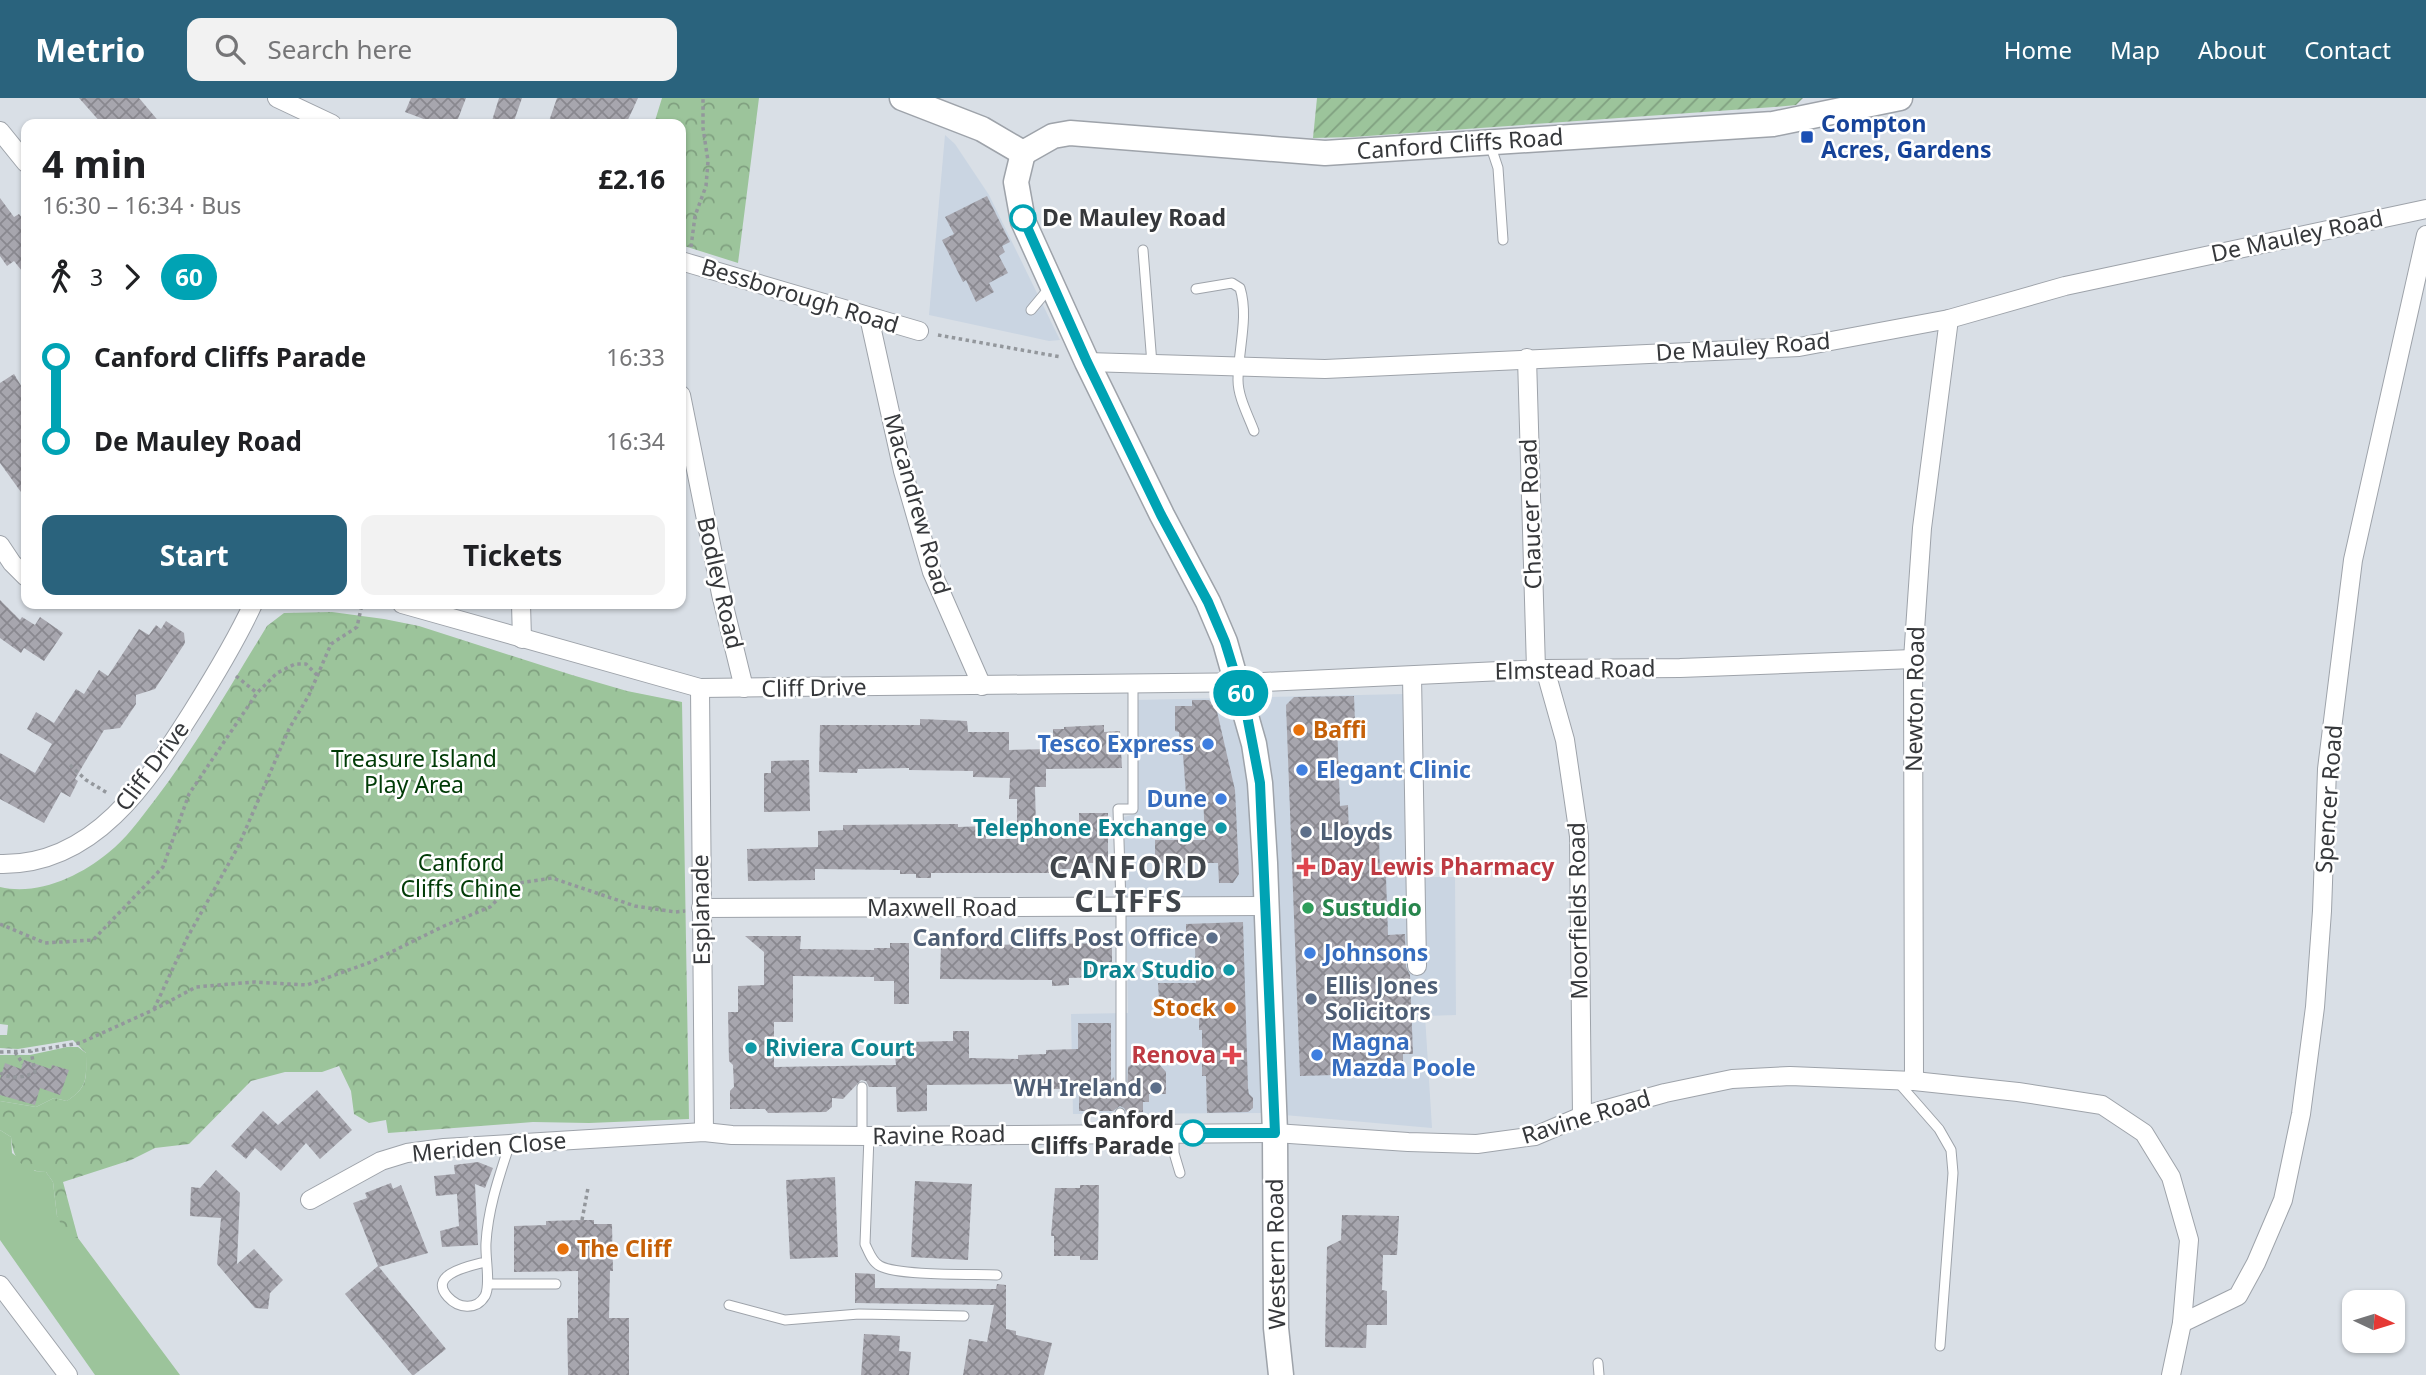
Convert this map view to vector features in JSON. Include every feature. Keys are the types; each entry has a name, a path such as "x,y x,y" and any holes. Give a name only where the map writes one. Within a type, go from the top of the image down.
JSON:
{"main road":[{"path":"902,98 982,129 1023,153"},
{"name":"Canford Cliffs Road","path":"1023,153 1053,136 1070,134 1325,153 1773,124 1814,112 1900,98"},
{"name":"Western Road","path":"1023,153 1016,182 1023,221 1161,515 1208,602 1225,642 1249,721 1260,783 1266,905 1275,1133 1276,1328 1281,1375"}],"street":[{"path":"277,98 321,119"},
{"path":"0,131 21,157"},
{"name":"De Mauley Road","path":"1087,362 1325,369 1799,347 1949,319 2065,286 2426,209"},
{"name":"Spencer Road","path":"2182,1323 2238,1296 2256,1263 2283,1200 2301,1114 2315,1007 2328,768 2353,560 2426,235"},
{"name":"Bessborough Road","path":"686,263 919,331"},
{"name":"Macandrew Road","path":"869,317 903,471 932,572 982,686"},
{"name":"Newton Road","path":"1905,1080 1913,659 1922,528 1949,319"},
{"name":"Chaucer Road","path":"1527,358 1541,669"},
{"name":"Bodley Road","path":"686,419 719,582 744,688"},
{"path":"0,545 21,572"},
{"name":"Cliff Drive","path":"0,864 35,862 70,850 98,831 124,806 167,752 220,666 250,609"},
{"name":"Cliff Drive","path":"419,609 700,688 1237,683"},
{"path":"521,609 522,639"},
{"name":"Elmstead Road","path":"1237,683 1541,669 1680,668 1913,659"},
{"name":"Moorfields Road","path":"1541,669 1565,740 1579,836 1581,1116"},
{"path":"1412,676 1417,966"},
{"name":"Esplanade","path":"696,1137 701,908 700,688"},
{"name":"Maxwell Road","path":"701,908 1266,905"},
{"name":"Ravine Road","path":"696,1137 1275,1133 1408,1142 1477,1143 1535,1136 1581,1116 1665,1093 1732,1079 1790,1076 1905,1080 2018,1092 2102,1105 2144,1133 2171,1177 2189,1240 2182,1323 2171,1375"},
{"name":"Meriden Close","path":"310,1200 381,1161 407,1153 510,1143 696,1137"},
{"path":"0,1285 68,1375"}],"lane":[{"path":"1489,142 1498,168 1503,240"},
{"path":"1143,250 1152,364"},
{"path":"1196,289 1232,283 1240,288 1242,325 1237,382 1254,431"},
{"path":"1031,310 1052,285"},
{"path":"1121,1090 1118,809 1133,809 1133,684"},
{"path":"1905,1080 1951,1150 1953,1173 1940,1346"},
{"path":"862,1087 865,1244 870,1256 879,1266 899,1271 997,1275"},
{"path":"1119,1132 1120,1113"},
{"path":"1174,1133 1174,1153 1180,1173"},
{"path":"485,1262 452,1272 445,1277 442,1286 451,1301 462,1307 474,1306 484,1298 489,1284 485,1262 487,1218 510,1143"},
{"path":"489,1284 556,1284"},
{"path":"729,1305 785,1320 859,1314 964,1316"},
{"path":"1598,1363 1599,1375"}],"path":[{"path":"686,254 706,186 708,161 703,128 703,98"},
{"path":"919,331 1087,362"},
{"path":"153,1010 187,938 238,847 289,729 309,695 331,644 357,627 361,609"},
{"path":"0,924 45,943 93,940 163,867 189,794 257,693 277,673 295,664 306,664 317,675"},
{"path":"220,666 257,693"},
{"path":"70,765 86,780 124,806"},
{"path":"0,1052 31,1051 80,1043 196,987 254,982 307,985 371,962 490,907 513,884 552,878 635,906 675,912 701,908"},
{"path":"0,1073 12,1078 36,1072 31,1051"},
{"path":"15,1052 23,1064"},
{"path":"582,1220 588,1188"}],"shaded area":[{"path":"945,135 955,144 989,195 1060,340 1049,341 929,315"},
{"path":"1405,694 1409,877 1455,877 1456,1015 1425,1016 1432,1128 1262,1113 1073,1114 1071,1014 1128,1013 1124,817 1136,814 1135,700"}],"green space":[{"path":"662,98 759,98 738,263 686,247 686,119 656,119"},
{"path":"1317,98 1803,98 1796,105 1774,107 1313,138"},
{"name":"Canford Cliffs Chine","path":"332,612 419,626 627,691 682,702 689,1119 533,1122 388,1133 386,1120 369,1123 354,1114 351,1091 339,1066 322,1072 285,1072 251,1081 189,1144 155,1148 131,1160 63,1182 78,1238 67,1236 57,1216 53,1182 46,1172 25,1167 20,1163 11,1137 0,1130 0,1101 36,1107 54,1098 67,1101 79,1091 85,1081 86,1053 73,1040 18,1049 0,1048 0,1035 7,1035 8,1025 0,1024 0,887 29,889 58,882 85,869 108,853 121,842 184,759 267,626 284,613"},
{"path":"78,1047 86,1053 85,1081 74,1096 67,1101 54,1098 36,1107 0,1101 0,1055 30,1055"},
{"path":"0,1130 11,1137 12,1153 35,1171 46,1172 53,1182 57,1216 78,1238 180,1375 95,1375 0,1240"}],"building":[{"path":"79,98 139,98 157,119 98,119"},
{"path":"411,98 466,98 458,119 424,119 405,112"},
{"path":"499,98 522,98 515,119 493,119"},
{"path":"557,98 638,98 628,119 550,119"},
{"path":"987,196 1010,242 1002,246 1005,252 999,256 1008,273 989,283 994,292 976,302 942,240 954,234 945,217"},
{"path":"0,198 14,217 19,214 21,217 21,270 14,261 7,266 0,256"},
{"path":"14,374 21,386 21,492 0,463 0,383"},
{"path":"0,600 20,620 22,617 35,625 40,617 63,633 44,661 24,648 21,653 0,638"},
{"path":"166,621 184,633 185,643 155,689 136,695 136,704 120,728 104,730 75,779 78,781 70,797 61,792 44,823 0,799 0,753 35,773 52,744 27,729 36,712 54,723 76,689 84,694 99,670 108,676 139,629 149,635 156,625 161,629"},
{"path":"1354,696 1355,723 1337,724 1340,806 1348,805 1349,837 1379,836 1380,877 1386,877 1388,935 1405,934 1406,967 1410,975 1413,1054 1403,1054 1403,1073 1300,1076 1286,705 1294,697"},
{"path":"1192,700 1209,700 1216,707 1235,790 1239,874 1233,883 1219,883 1218,863 1155,863 1155,840 1205,840 1203,794 1186,794 1183,755 1179,755 1179,732 1175,731 1175,706 1192,706"},
{"path":"920,719 967,721 968,732 1009,732 1009,750 1053,749 1053,729 1064,727 1104,725 1104,732 1120,731 1122,768 1046,769 1046,787 1035,787 1036,828 1079,827 1079,813 1108,813 1108,863 1074,863 1074,869 1060,869 1060,873 931,873 931,878 900,874 900,870 815,869 815,880 748,881 747,849 818,847 818,831 843,830 843,825 986,826 986,839 1017,839 1017,799 1009,799 1010,778 973,777 973,771 909,768 858,769 857,773 819,772 820,725 920,725"},
{"path":"809,760 810,811 764,812 764,773 771,773 771,761"},
{"path":"1243,922 1248,1088 1253,1098 1253,1108 1248,1112 1207,1113 1206,1076 1202,1076 1199,1001 1159,1001 1158,983 1196,983 1195,947 1186,947 1186,924"},
{"path":"745,936 801,936 800,949 874,950 890,948 890,943 909,943 909,1004 894,1004 894,981 874,981 874,977 793,976 793,1022 774,1022 774,1067 896,1065 895,1056 908,1056 908,1042 953,1041 953,1031 969,1031 969,1058 1018,1059 1018,1055 1046,1054 1046,1050 1078,1049 1078,1023 1111,1023 1111,1080 1114,1077 1115,1094 1122,1097 1127,1093 1128,1067 1132,1064 1159,1064 1166,1072 1166,1094 1149,1094 1149,1102 1143,1102 1143,1112 1127,1113 1120,1106 1113,1111 1079,1111 1079,1089 1019,1089 1019,1084 927,1085 927,1111 897,1112 896,1087 869,1087 866,1081 861,1080 843,1099 832,1098 832,1107 826,1112 768,1113 765,1109 730,1109 730,1091 734,1087 733,1065 729,1061 728,1012 738,1012 738,986 764,985 764,952"},
{"path":"957,940 976,941 976,945 1112,943 1112,962 1098,962 1098,977 1069,978 1069,985 1052,986 1052,980 940,979 941,946 957,947"},
{"path":"24,1060 51,1069 52,1065 69,1070 60,1095 40,1088 35,1105 0,1095 0,1079 5,1063 21,1069"},
{"path":"317,1090 352,1130 320,1159 306,1143 281,1171 255,1148 246,1159 231,1146 263,1111 278,1125"},
{"path":"478,1162 493,1168 485,1188 475,1184 478,1245 442,1247 440,1231 459,1226 457,1194 436,1196 434,1176 455,1174 454,1165"},
{"path":"216,1170 240,1193 237,1264 254,1249 283,1280 270,1293 268,1309 255,1308 217,1264 221,1218 190,1216 191,1187 200,1188"},
{"path":"835,1177 838,1257 790,1259 786,1180"},
{"path":"915,1181 972,1184 968,1260 911,1257"},
{"path":"391,1183 393,1189 401,1185 428,1253 379,1267 446,1349 414,1375 345,1294 378,1266 353,1203 367,1198 365,1193"},
{"path":"1080,1185 1099,1185 1098,1260 1080,1260 1080,1256 1054,1256 1054,1236 1051,1236 1055,1188 1080,1188"},
{"path":"1342,1215 1399,1216 1397,1255 1383,1255 1382,1290 1387,1291 1387,1325 1367,1325 1366,1348 1325,1347 1327,1247 1341,1240"},
{"path":"594,1220 594,1224 612,1224 613,1271 610,1271 609,1318 629,1318 629,1375 568,1375 567,1318 578,1318 578,1271 514,1272 514,1226 546,1225 546,1221"},
{"path":"855,1273 875,1274 875,1288 996,1289 997,1284 1006,1285 1006,1329 1016,1331 1016,1335 1052,1343 1044,1375 963,1375 969,1339 987,1342 994,1305 855,1303"},
{"path":"864,1334 900,1336 899,1351 911,1352 909,1375 861,1375"}],"bus line":[{"name":"60","path":"1023,218 1087,362 1161,515 1208,602 1225,642 1254,744 1260,783 1265,863 1275,1133 1193,1133"}],"place":[{"name":"Compton Acres, Gardens","path":"1807,137"},
{"name":"De Mauley Road","path":"1023,218"},
{"name":"Baffi","path":"1299,730"},
{"name":"Tesco Express","path":"1208,744"},
{"name":"Elegant Clinic","path":"1302,770"},
{"name":"Dune","path":"1221,799"},
{"name":"Telephone Exchange","path":"1221,828"},
{"name":"Lloyds","path":"1306,832"},
{"name":"Day Lewis Pharmacy","path":"1306,867"},
{"name":"Sustudio","path":"1308,908"},
{"name":"Canford Cliffs Post Office","path":"1212,938"},
{"name":"Johnsons","path":"1310,953"},
{"name":"Drax Studio","path":"1229,970"},
{"name":"Ellis Jones Solicitors","path":"1311,999"},
{"name":"Stock","path":"1230,1008"},
{"name":"Riviera Court","path":"751,1048"},
{"name":"Renova","path":"1232,1055"},
{"name":"Magna Mazda Poole","path":"1317,1055"},
{"name":"WH Ireland","path":"1156,1088"},
{"name":"Canford Cliffs Parade","path":"1193,1133"},
{"name":"The Cliff","path":"563,1249"}],"district":[{"name":"CANFORD CLIFFS","path":"1129,885"}],"park label":[{"name":"Treasure Island Play Area","path":"414,772"}]}
